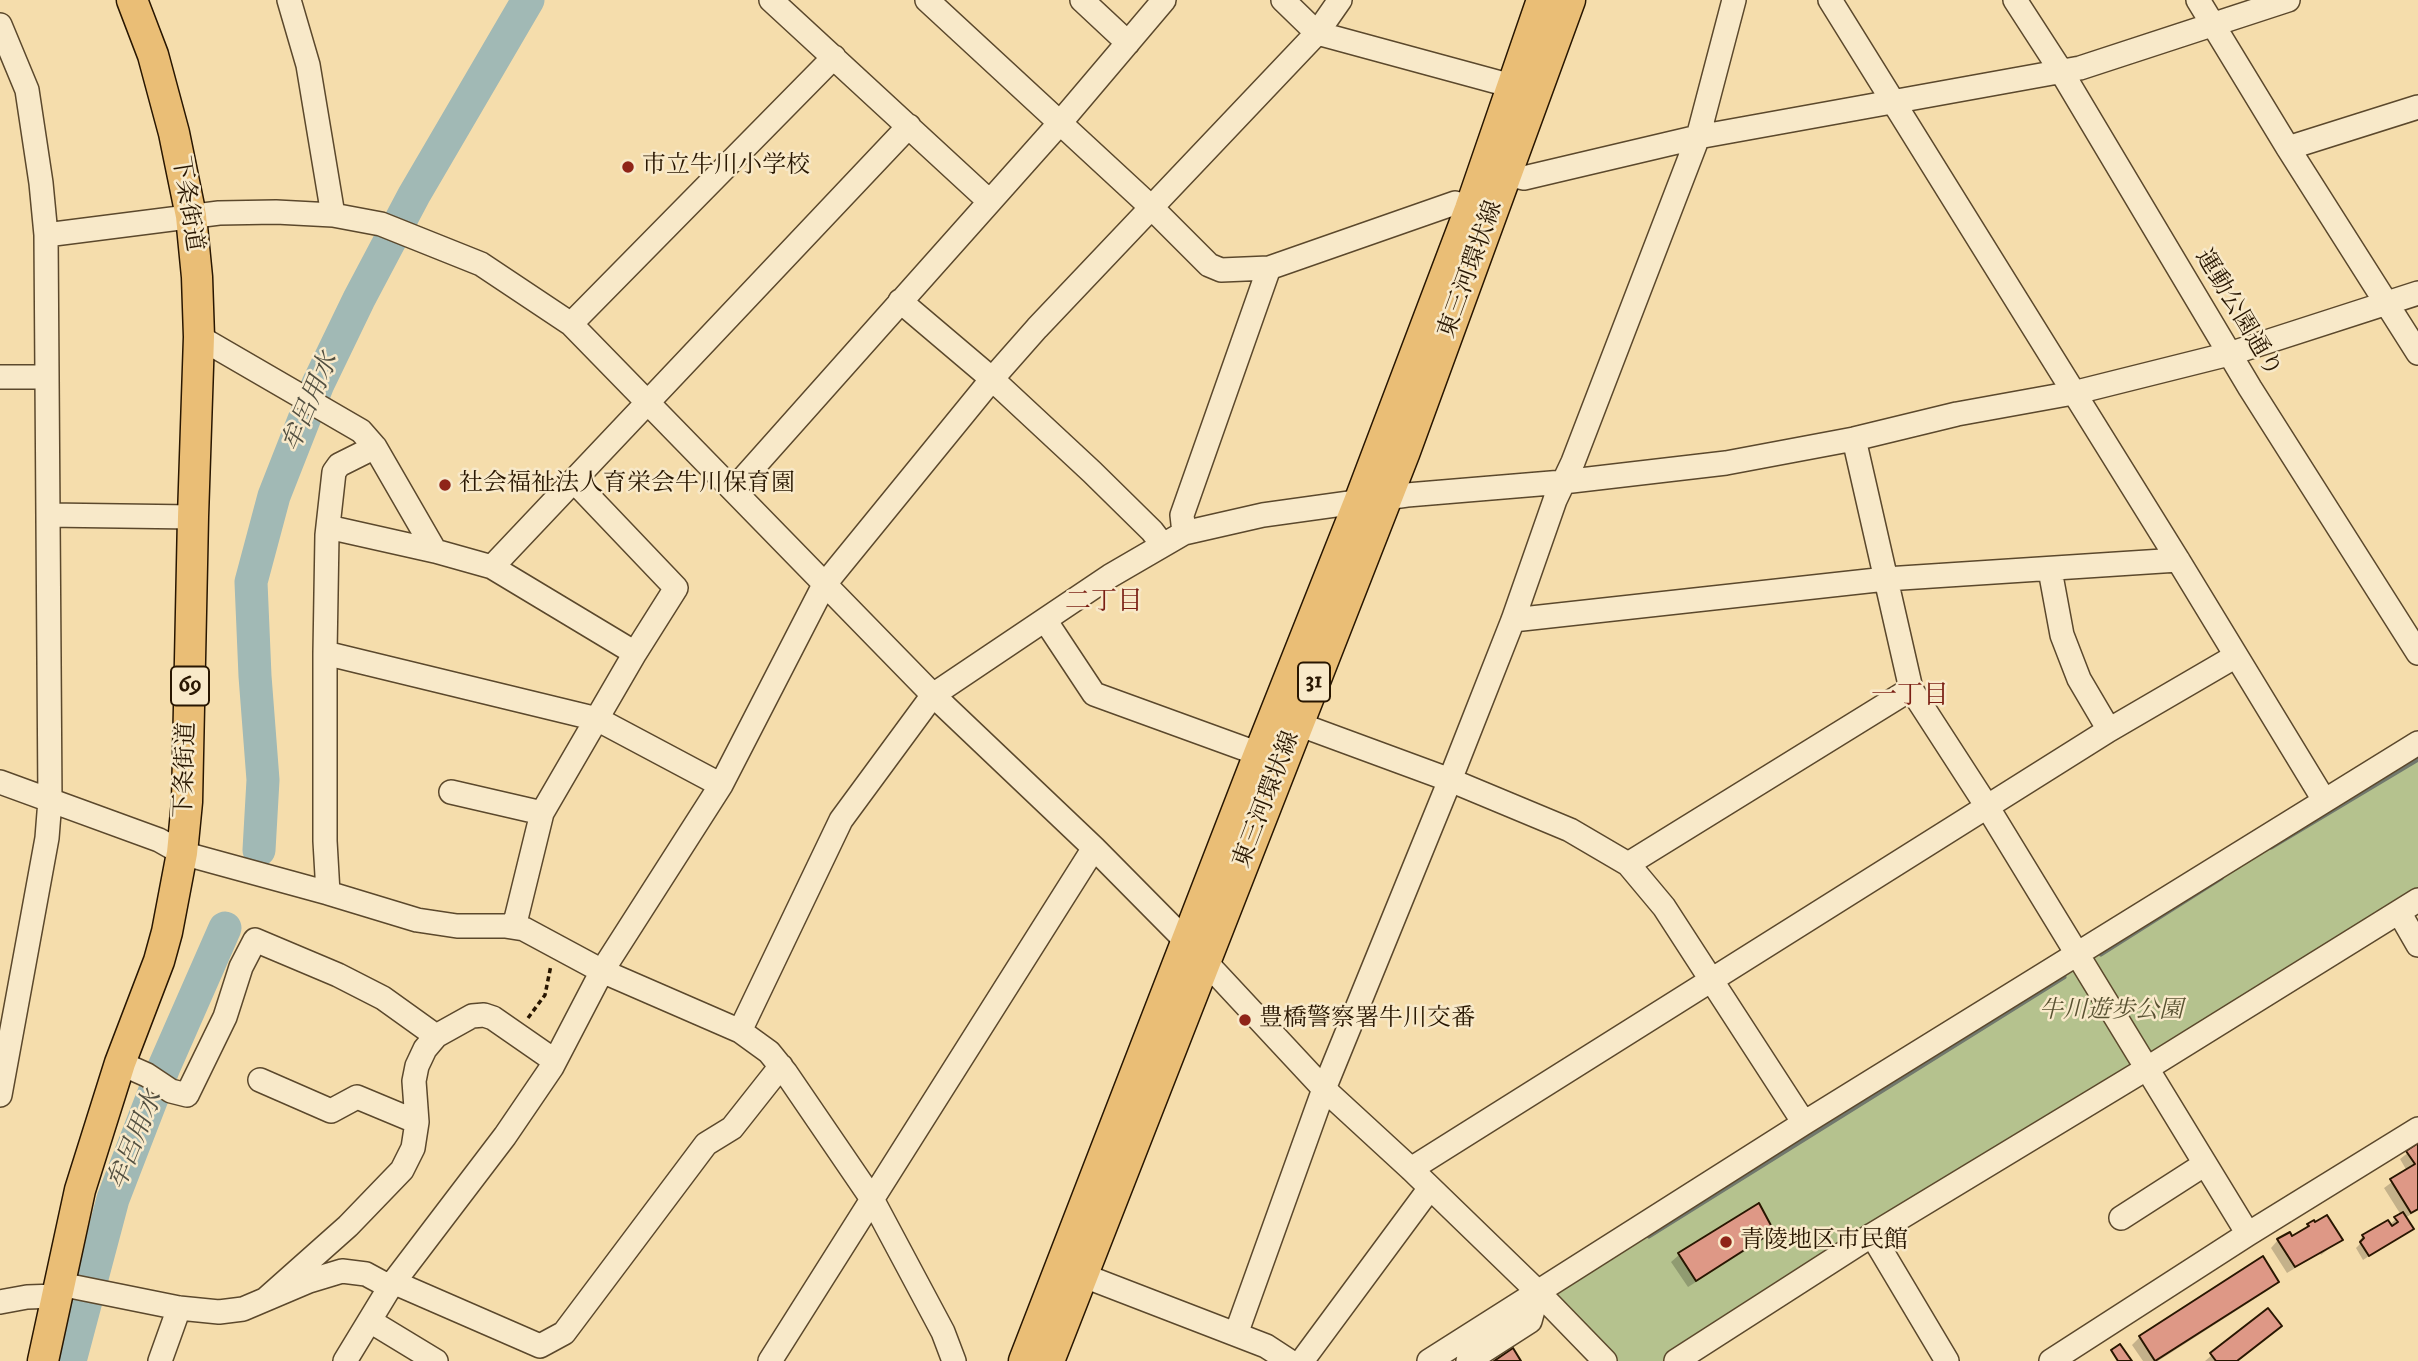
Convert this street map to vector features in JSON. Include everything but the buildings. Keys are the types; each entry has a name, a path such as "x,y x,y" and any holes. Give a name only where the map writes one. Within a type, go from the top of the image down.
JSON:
{"main road":[{"name":"下条街道","path":"43,1361 64,1290 80,1191 120,1063 159,961 183,853 189,757 193,517 200,337 191,216 160,81 132,0"},
{"name":"東三河環状線","path":"1024,1361 1071,1270 1196,952 1298,724 1542,0"},
{"name":"東三河環状線","path":"1196,952 1259,754 1373,500 1507,174 1570,0"},
{"name":"東三河環状線","path":"1049,1361 1071,1270"}],"street":[{"path":"289,0 308,65 333,215"},
{"path":"927,0 1151,207 1209,265 1221,270 1269,268 1455,203 1470,209"},
{"path":"1082,0 1128,43"},
{"path":"734,489 1059,124 1164,0"},
{"path":"1283,0 1317,33 1512,86"},
{"path":"345,1361 392,1285 505,1136 555,1061 602,971 721,785 824,585 992,379 1317,33 1340,0"},
{"path":"1236,1334 1324,1089 1513,620 1563,482 1698,137 1734,0"},
{"path":"1830,0 2325,800"},
{"name":"運動公園通り","path":"2015,0 2061,71 2230,354 2418,653"},
{"path":"2198,0 2418,353"},
{"path":"1507,174 1524,178 1698,137 2080,68 2288,0"},
{"path":"775,2 989,201"},
{"path":"0,25 27,90 46,235 50,805 47,838 0,1095"},
{"path":"571,324 834,57"},
{"path":"2288,148 2418,107"},
{"path":"492,567 909,126"},
{"path":"46,235 250,211 333,215 381,225 481,264 571,324 933,695 1094,848 1324,1089 1411,1169 1605,1361"},
{"path":"1184,533 1182,515 1269,268"},
{"path":"740,1031 841,820 933,695 1162,544 1184,533 1263,514 1726,463 1854,439 1957,414 2073,393 2230,354 2418,293"},
{"path":"900,301 992,379 1092,472 1162,544"},
{"path":"200,337 361,431 374,447 435,551"},
{"path":"0,377 46,377"},
{"path":"1854,439 1911,689 1988,808 2248,1234"},
{"path":"328,893 325,841 325,653 328,527 334,472 339,465 374,447"},
{"path":"514,928 542,813 676,588 574,481"},
{"path":"48,515 193,517"},
{"path":"328,527 492,567 635,653"},
{"path":"1513,620 1886,579 2178,560"},
{"path":"2050,569 2062,635 2079,678 2109,730"},
{"path":"1045,620 1094,694 1259,754"},
{"path":"325,653 597,719 721,785"},
{"path":"1411,1169 2109,730 2236,656"},
{"path":"1628,864 1911,689"},
{"path":"1298,724 1450,780 1570,830 1628,864 1664,907 1804,1122"},
{"path":"1429,1361 1804,1122 2418,743"},
{"path":"0,782 50,805 159,840 183,853 418,920 457,926 523,929 602,971 740,1031 769,1052 781,1066 872,1199 943,1332 954,1361"},
{"path":"451,792 542,813"},
{"path":"770,1361 1094,848"},
{"path":"1676,1361 1872,1235 2408,906 2418,945"},
{"path":"120,1063 187,1095 225,1017 241,968 256,940 338,975 383,998 436,1036"},
{"path":"267,1298 348,1226 402,1170 413,1148 417,1122 414,1081 417,1066 425,1049 436,1036 472,1016 484,1015 493,1018 555,1061"},
{"path":"0,1302 64,1290 103,1293 179,1308 219,1312 243,1309 309,1281 342,1271 366,1274 540,1346 564,1333 706,1144 732,1128 781,1066"},
{"path":"260,1080 331,1111 358,1097 417,1122"},
{"path":"2051,1361 2418,1129"},
{"path":"2121,1218 2204,1164"},
{"path":"1302,1361 1430,1188"},
{"path":"1872,1235 1947,1361"},
{"path":"1071,1270 1266,1346 1289,1361"},
{"path":"1468,1361 1530,1321 1538,1292"},
{"path":"160,1361 179,1308"},
{"path":"370,1321 436,1361"}],"path":[{"path":"516,1034 545,995 555,946"}],"green space":[{"name":"牛川遊歩公園","path":"2418,744 2418,900 1676,1361 1605,1361 1538,1292"}],"waterway":[{"name":"牟呂用水","path":"259,850 263,780 251,582 274,496 318,384 359,299 414,195 528,0"},
{"path":"2271,847 2418,759"},
{"path":"2101,954 2221,878"},
{"name":"牟呂用水","path":"70,1361 113,1199 164,1067 225,928"},
{"path":"1649,1236 2064,977"}],"place":[{"name":"市立牛川小学校","path":"628,167"},
{"name":"社会福祉法人育栄会牛川保育園","path":"445,485"},
{"name":"豊橋警察署牛川交番","path":"1245,1020"},
{"name":"青陵地区市民館","path":"1726,1242"}],"district":[{"name":"二丁目","path":"1104,604"},
{"name":"一丁目","path":"1910,698"}]}
